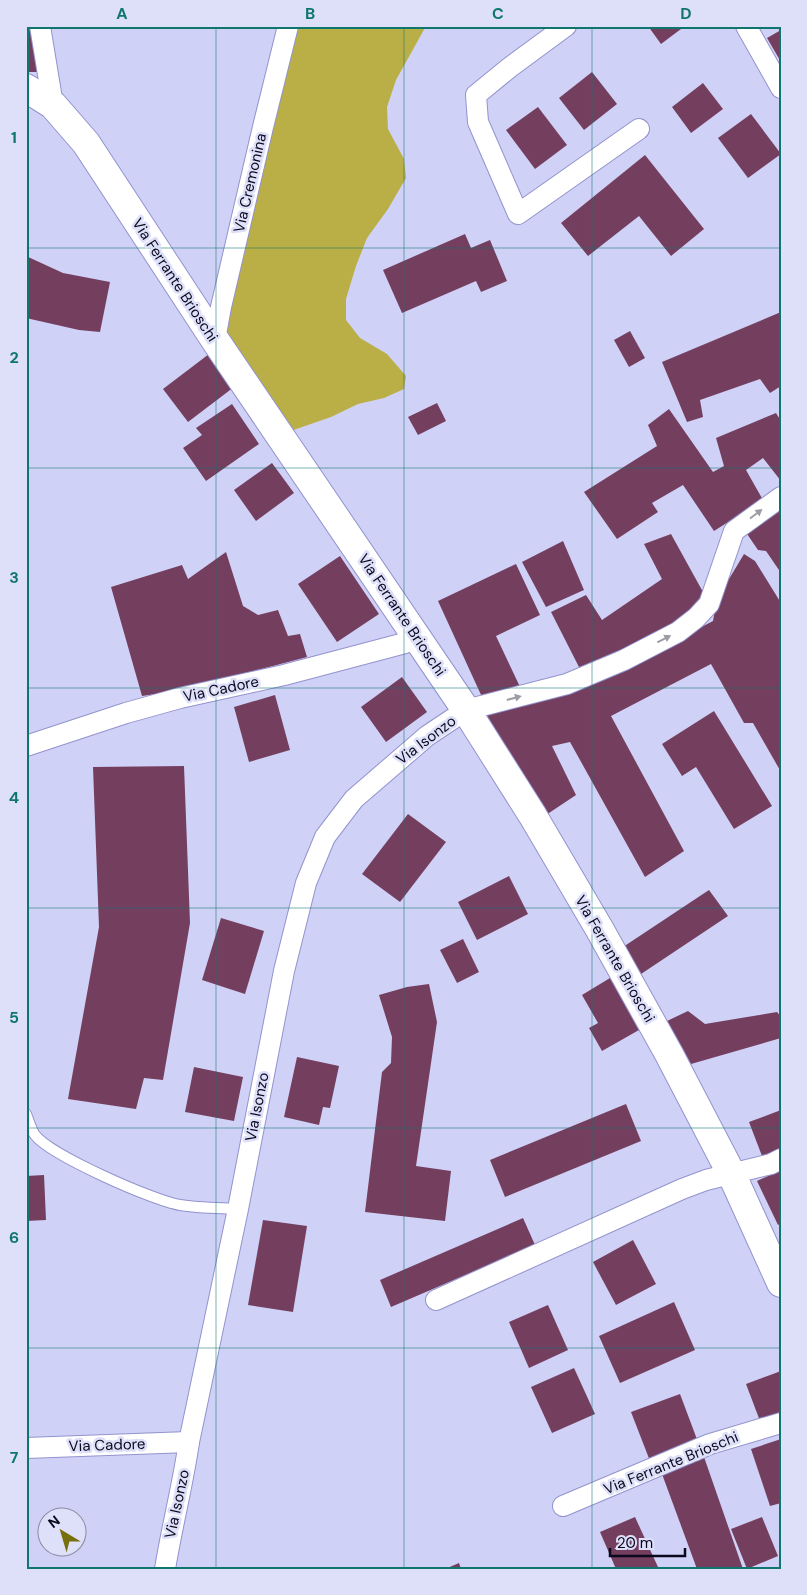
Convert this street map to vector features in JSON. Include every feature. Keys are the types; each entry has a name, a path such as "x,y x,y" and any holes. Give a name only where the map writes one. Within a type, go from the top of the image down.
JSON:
{"street":[{"path":"40,26 53,105"},
{"name":"Via Cremonina","path":"215,340 221,307 288,26"},
{"path":"566,26 476,95 478,122 518,214 639,129"},
{"path":"746,26 781,88"},
{"name":"Via Ferrante Brioschi","path":"26,88 53,105 86,142 215,340 466,710 600,930 669,1054 732,1174 781,1283"},
{"name":"Via Isonzo","path":"165,1569 171,1529 238,1209 284,971 306,883 325,837 354,799 427,736 466,710 567,684 624,660 678,632 696,618 709,604 734,531 781,497"},
{"name":"Via Cadore","path":"26,746 162,703 284,676 405,643 417,636"},
{"path":"436,1300 682,1189 706,1180 771,1164 781,1159"},
{"name":"Via Ferrante Brioschi","path":"563,1506 710,1444 781,1423"},
{"name":"Via Cadore","path":"26,1448 189,1442"}],"lane":[{"path":"26,1114 35,1135 47,1147 151,1197 180,1205 238,1209"}],"shaded area":[{"path":"288,26 426,26 396,80 387,107 388,129 404,159 406,178 388,209 367,238 346,299 346,320 360,338 387,354 406,376 404,389 384,398 358,404 331,417 279,435 227,357 221,307"}],"building":[{"path":"26,26 35,26 43,72 26,72"},
{"path":"648,26 685,26 661,44"},
{"path":"781,30 781,62 767,38"},
{"path":"592,72 617,104 584,130 559,98"},
{"path":"703,83 723,109 691,133 672,107"},
{"path":"538,107 567,145 535,169 506,130"},
{"path":"751,114 781,154 748,178 718,138"},
{"path":"645,155 704,229 671,256 639,216 588,256 561,223"},
{"path":"465,234 471,248 490,240 507,281 481,292 476,281 402,313 383,270"},
{"path":"26,256 63,273 110,282 100,332 79,330 26,318"},
{"path":"781,312 781,386 770,393 760,379 700,400 703,417 687,422 662,362"},
{"path":"630,331 645,358 629,367 614,340"},
{"path":"209,354 234,387 188,422 163,389"},
{"path":"437,403 446,421 418,435 408,417"},
{"path":"232,404 259,444 206,481 183,448 202,435 196,428"},
{"path":"669,409 713,472 724,466 716,438 776,413 781,421 781,481 763,458 746,470 763,500 714,531 683,485 652,503 658,512 617,539 584,492 657,446 648,425"},
{"path":"272,463 294,493 256,521 234,490"},
{"path":"781,507 781,573 766,551 758,550 745,531"},
{"path":"671,534 703,592 695,609 669,630 580,669 551,612 586,595 602,620 662,579 644,544"},
{"path":"563,541 584,590 546,607 522,562"},
{"path":"226,552 243,606 258,615 278,610 288,636 300,634 307,657 183,690 142,696 111,587 182,565 188,579"},
{"path":"744,554 755,561 781,603 781,772 753,723 744,723 711,664 611,716 684,851 645,877 570,742 552,746 576,795 546,815 485,712 652,653 713,621 717,599"},
{"path":"340,556 379,614 337,642 298,584"},
{"path":"516,564 540,615 496,636 521,689 482,697 438,601"},
{"path":"402,677 427,712 386,742 361,707"},
{"path":"275,695 290,750 249,762 234,707"},
{"path":"714,711 772,806 734,829 696,767 682,776 662,744"},
{"path":"184,766 190,923 163,1080 144,1078 136,1109 68,1099 99,927 93,767"},
{"path":"408,814 446,842 400,902 362,874"},
{"path":"509,876 528,914 477,940 458,902"},
{"path":"709,890 728,916 641,974 623,947"},
{"path":"221,918 264,931 245,994 202,980"},
{"path":"463,939 479,972 457,983 440,950"},
{"path":"610,978 639,1030 602,1051 589,1028 598,1023 582,995"},
{"path":"429,984 437,1022 416,1166 451,1171 445,1221 365,1212 382,1072 391,1063 392,1037 379,995 407,987"},
{"path":"688,1011 705,1024 777,1012 781,1017 781,1038 691,1064 667,1021"},
{"path":"297,1057 339,1066 330,1108 323,1107 319,1125 284,1117"},
{"path":"194,1067 243,1077 234,1121 185,1112"},
{"path":"626,1104 641,1141 505,1197 490,1160"},
{"path":"781,1110 781,1149 762,1156 749,1122"},
{"path":"781,1170 781,1223 778,1225 757,1181"},
{"path":"44,1175 46,1220 26,1221 26,1176"},
{"path":"523,1218 535,1245 391,1307 380,1280"},
{"path":"263,1220 307,1226 293,1312 248,1305"},
{"path":"633,1240 656,1284 616,1305 593,1262"},
{"path":"674,1302 695,1350 620,1383 599,1336"},
{"path":"548,1305 568,1350 529,1368 509,1322"},
{"path":"574,1368 595,1414 552,1433 531,1387"},
{"path":"781,1371 781,1413 760,1421 746,1384"},
{"path":"680,1394 698,1442 650,1461 631,1412"},
{"path":"781,1439 781,1503 770,1506 751,1449"},
{"path":"704,1457 743,1569 697,1569 662,1474"},
{"path":"635,1517 658,1567 653,1569 616,1569 600,1532"},
{"path":"762,1517 778,1556 747,1569 731,1529"},
{"path":"459,1563 461,1569 445,1569"}]}
